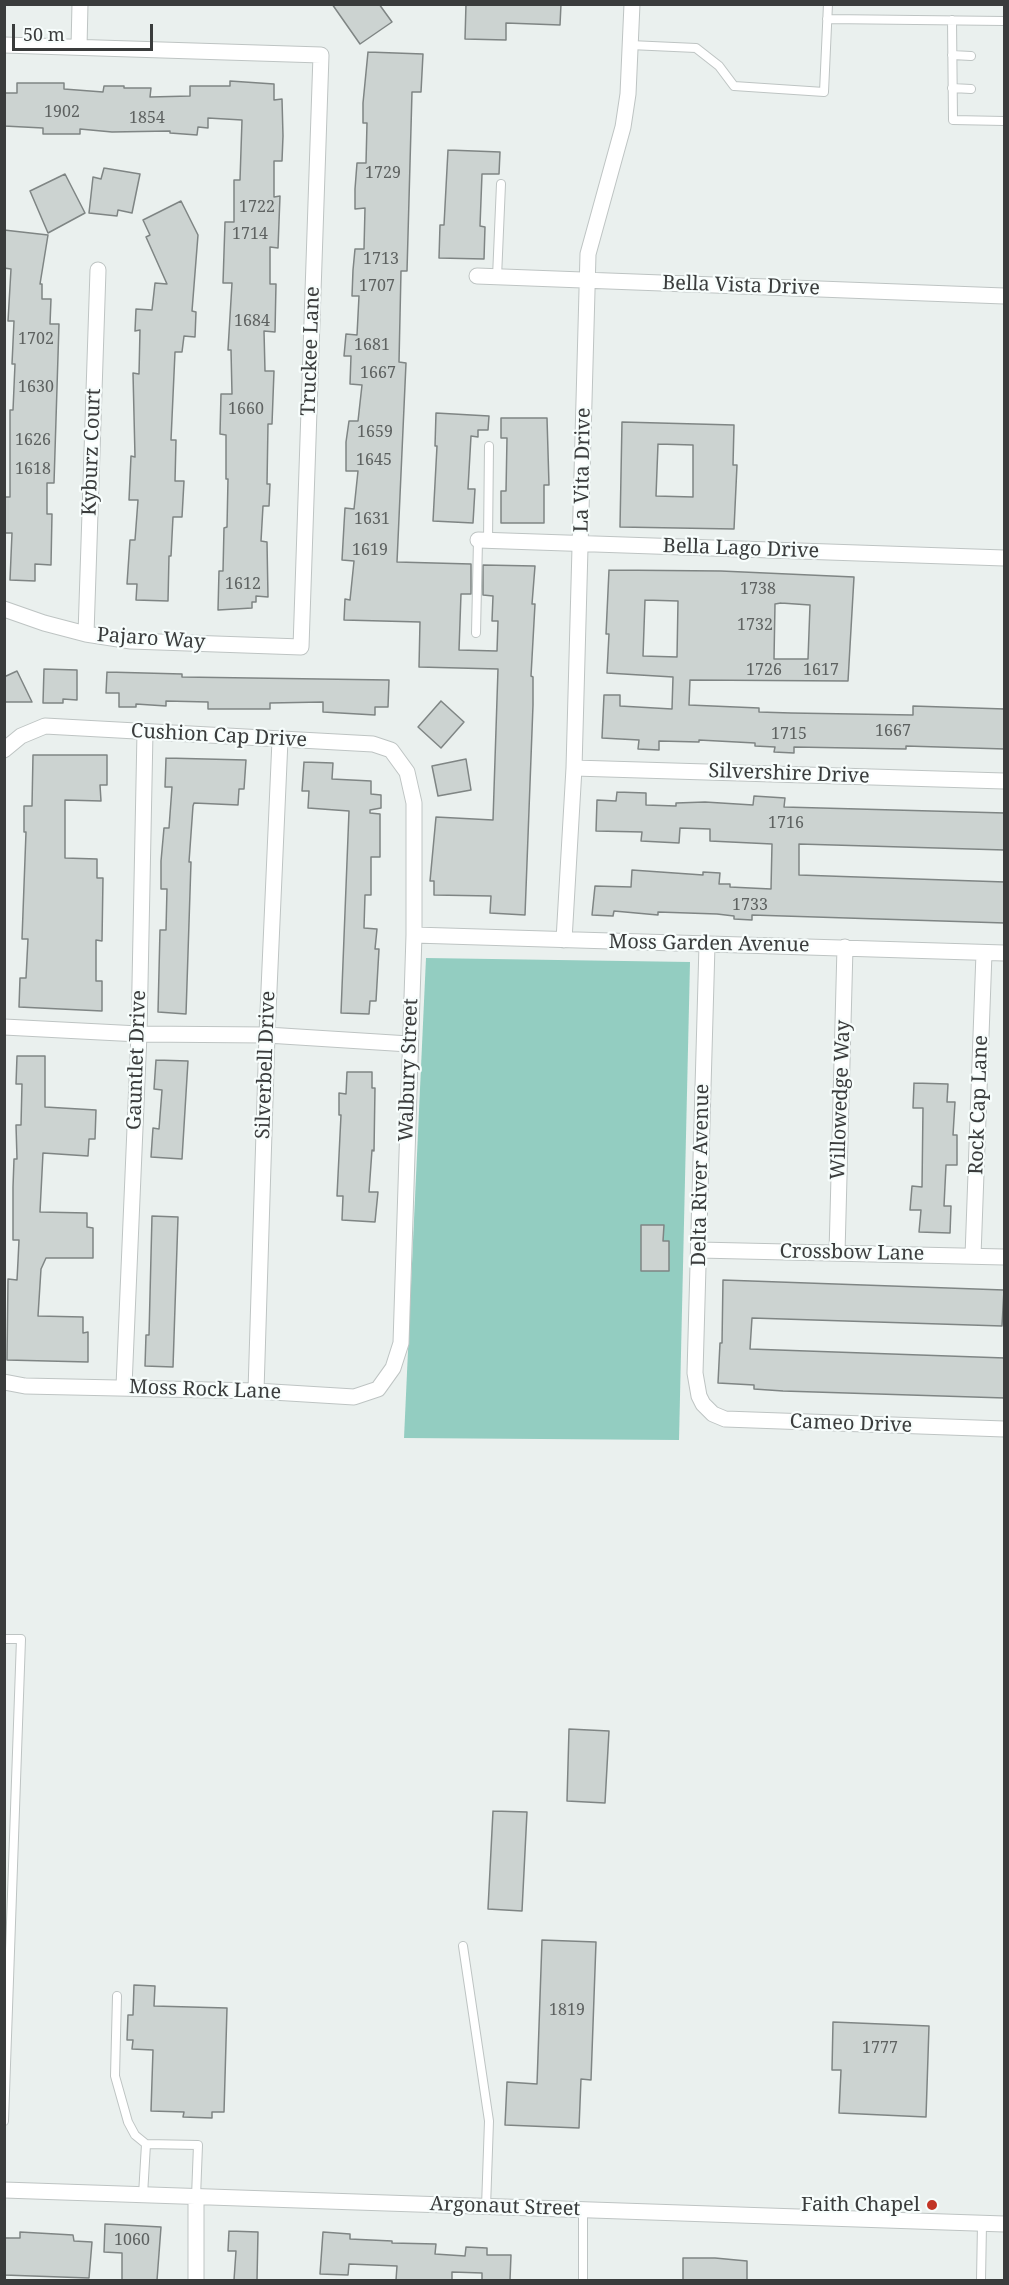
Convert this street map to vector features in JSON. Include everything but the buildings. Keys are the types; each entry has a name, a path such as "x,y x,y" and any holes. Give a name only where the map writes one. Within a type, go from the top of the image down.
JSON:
{"street":[{"path":"4,45 79,47 81,4"},
{"name":"La Vita Drive","path":"564,940 574,768 588,254 623,127 632,4"},
{"name":"Truckee Lane","path":"79,47 321,55 301,647"},
{"name":"Kyburz Court","path":"86,634 98,270"},
{"name":"Bella Vista Drive","path":"477,276 1005,296"},
{"name":"Bella Lago Drive","path":"483,541 1005,558"},
{"name":"Pajaro Way","path":"4,609 86,634 131,641 301,647"},
{"name":"Cushion Cap Drive","path":"4,750 21,736 45,726 373,744 391,750 407,772"},
{"name":"Gauntlet Drive","path":"124,1386 139,1034 145,732"},
{"name":"Silverbell Drive","path":"256,1391 267,1035 280,740"},
{"name":"Silvershire Drive","path":"574,768 1005,781"},
{"name":"Walbury Street","path":"393,1368 401,1343 414,935 414,803 407,772"},
{"name":"Moss Garden Avenue","path":"414,935 1005,953"},
{"name":"Delta River Avenue","path":"703,1404 699,1396 695,1372 707,945"},
{"name":"Willowedge Way","path":"837,1253 846,947"},
{"name":"Rock Cap Lane","path":"973,1256 984,953"},
{"path":"4,1027 139,1034 267,1035 409,1044"},
{"name":"Crossbow Lane","path":"699,1250 1005,1257"},
{"name":"Moss Rock Lane","path":"4,1382 25,1386 124,1386 354,1397 378,1389 393,1368"},
{"name":"Cameo Drive","path":"703,1404 713,1414 725,1419 1005,1429"},
{"name":"Argonaut Street","path":"4,2190 1005,2224"},
{"path":"196,2197 196,2280"}],"lane":[{"path":"630,45 696,48 719,66 734,86 824,92 828,4"},
{"path":"827,19 1005,21"},
{"path":"952,20 953,120 1005,121"},
{"path":"952,55 971,56"},
{"path":"952,88 971,89"},
{"path":"496,277 501,184"},
{"path":"476,633 489,447"},
{"path":"4,1639 21,1640 6,2119 4,2121"},
{"path":"463,1946 489,2121 486,2206"},
{"path":"117,1996 115,2076 128,2122 135,2136 146,2144 198,2145 196,2197"},
{"path":"143,2195 146,2144"},
{"path":"583,2210 583,2280"},
{"path":"981,2280 982,2224"}],"green space":[{"path":"426,958 690,962 679,1440 404,1438"}],"place":[{"name":"Faith Chapel","path":"932,2205"}]}
